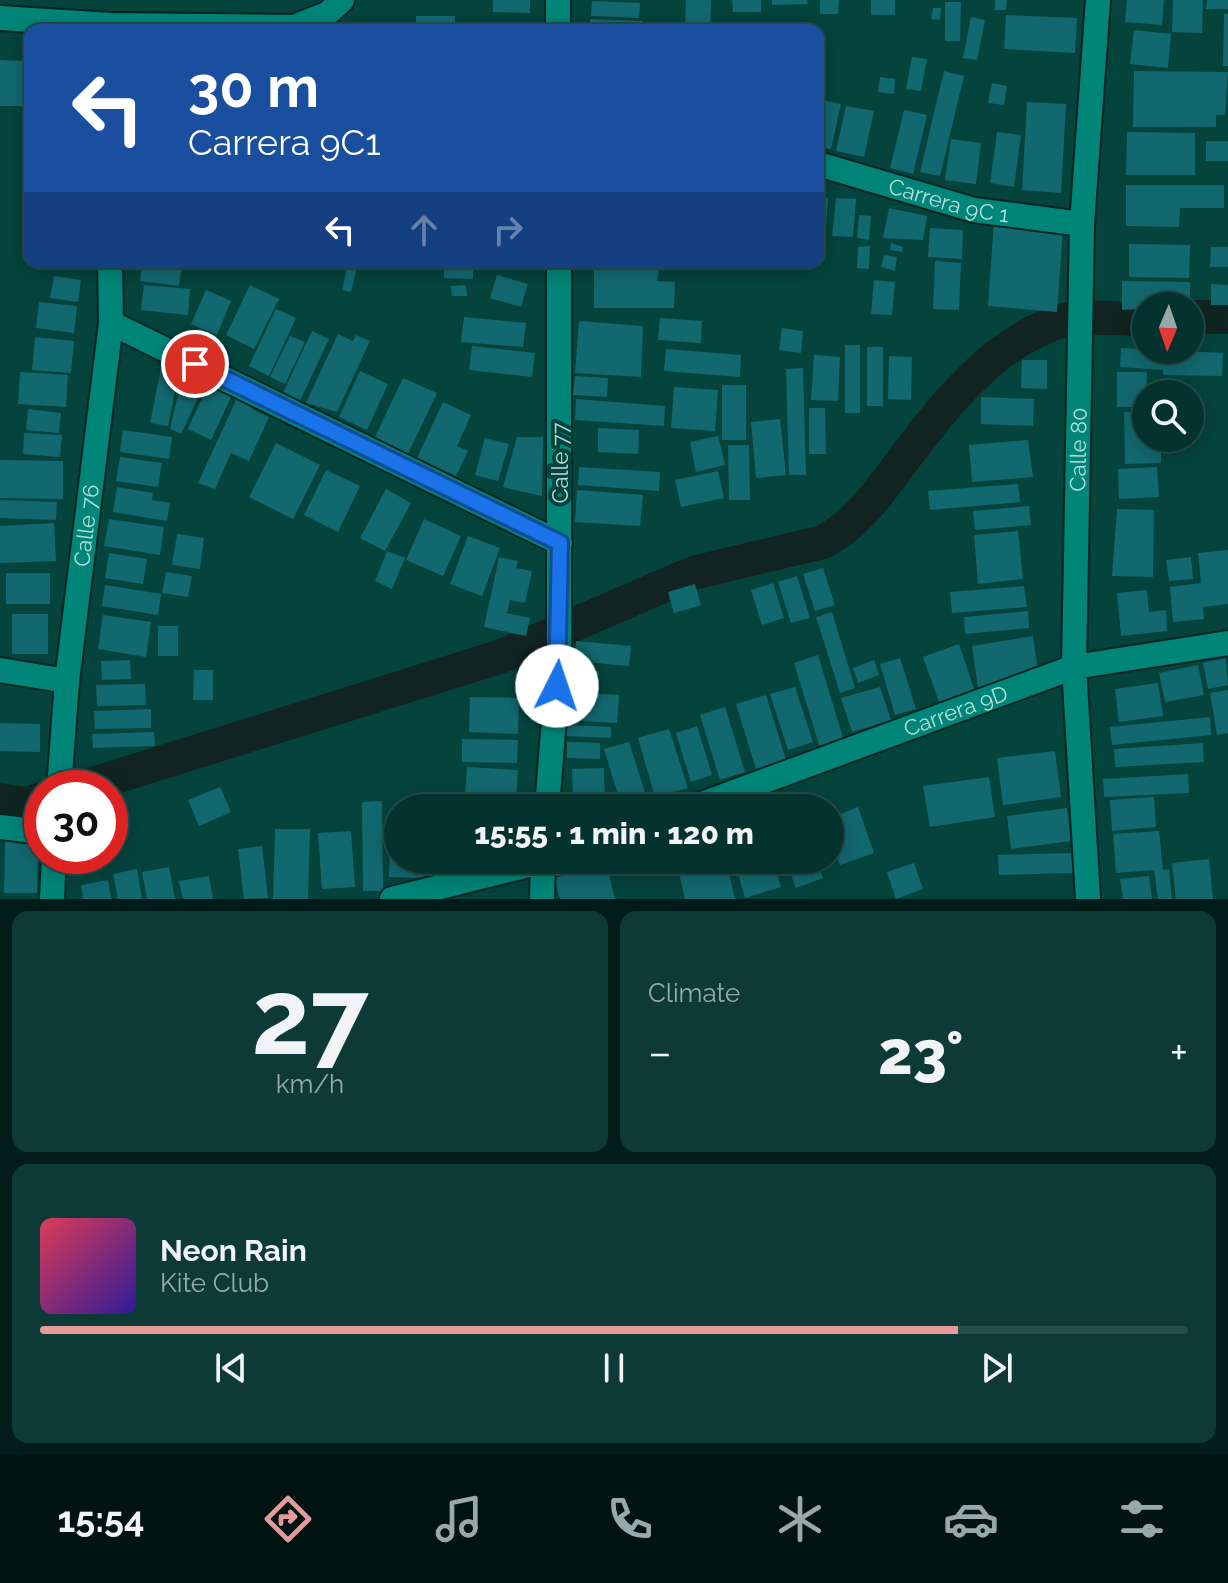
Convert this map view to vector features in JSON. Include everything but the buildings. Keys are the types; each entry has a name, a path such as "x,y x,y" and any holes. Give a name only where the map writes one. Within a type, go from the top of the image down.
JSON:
{"street":[{"path":"302,24 327,14 342,0"},
{"path":"558,0 558,24"},
{"name":"Calle 80","path":"1088,899 1074,667 1082,224 1098,0"},
{"path":"0,18 66,24"},
{"name":"Carrera 9C 1","path":"824,166 869,182 974,210 1082,224"},
{"name":"Calle 76","path":"60,770 67,681 111,323 110,268"},
{"name":"Calle 77","path":"548,794 560,617 559,268"},
{"path":"111,323 560,543"},
{"name":"Carrera 9D","path":"729,794 1074,667 1228,643"},
{"path":"0,670 67,681"},
{"path":"0,827 24,830"},
{"path":"52,899 53,874"},
{"path":"392,899 493,874"},
{"path":"542,899 544,874"}],"waterway":[{"path":"1204,317 1228,317"},
{"path":"128,773 502,656 693,573 823,542 858,516 953,398 1013,344 1036,331 1070,319 1132,319"},
{"path":"0,800 24,804"}],"route":[{"path":"195,364 560,543 557,686"}]}
